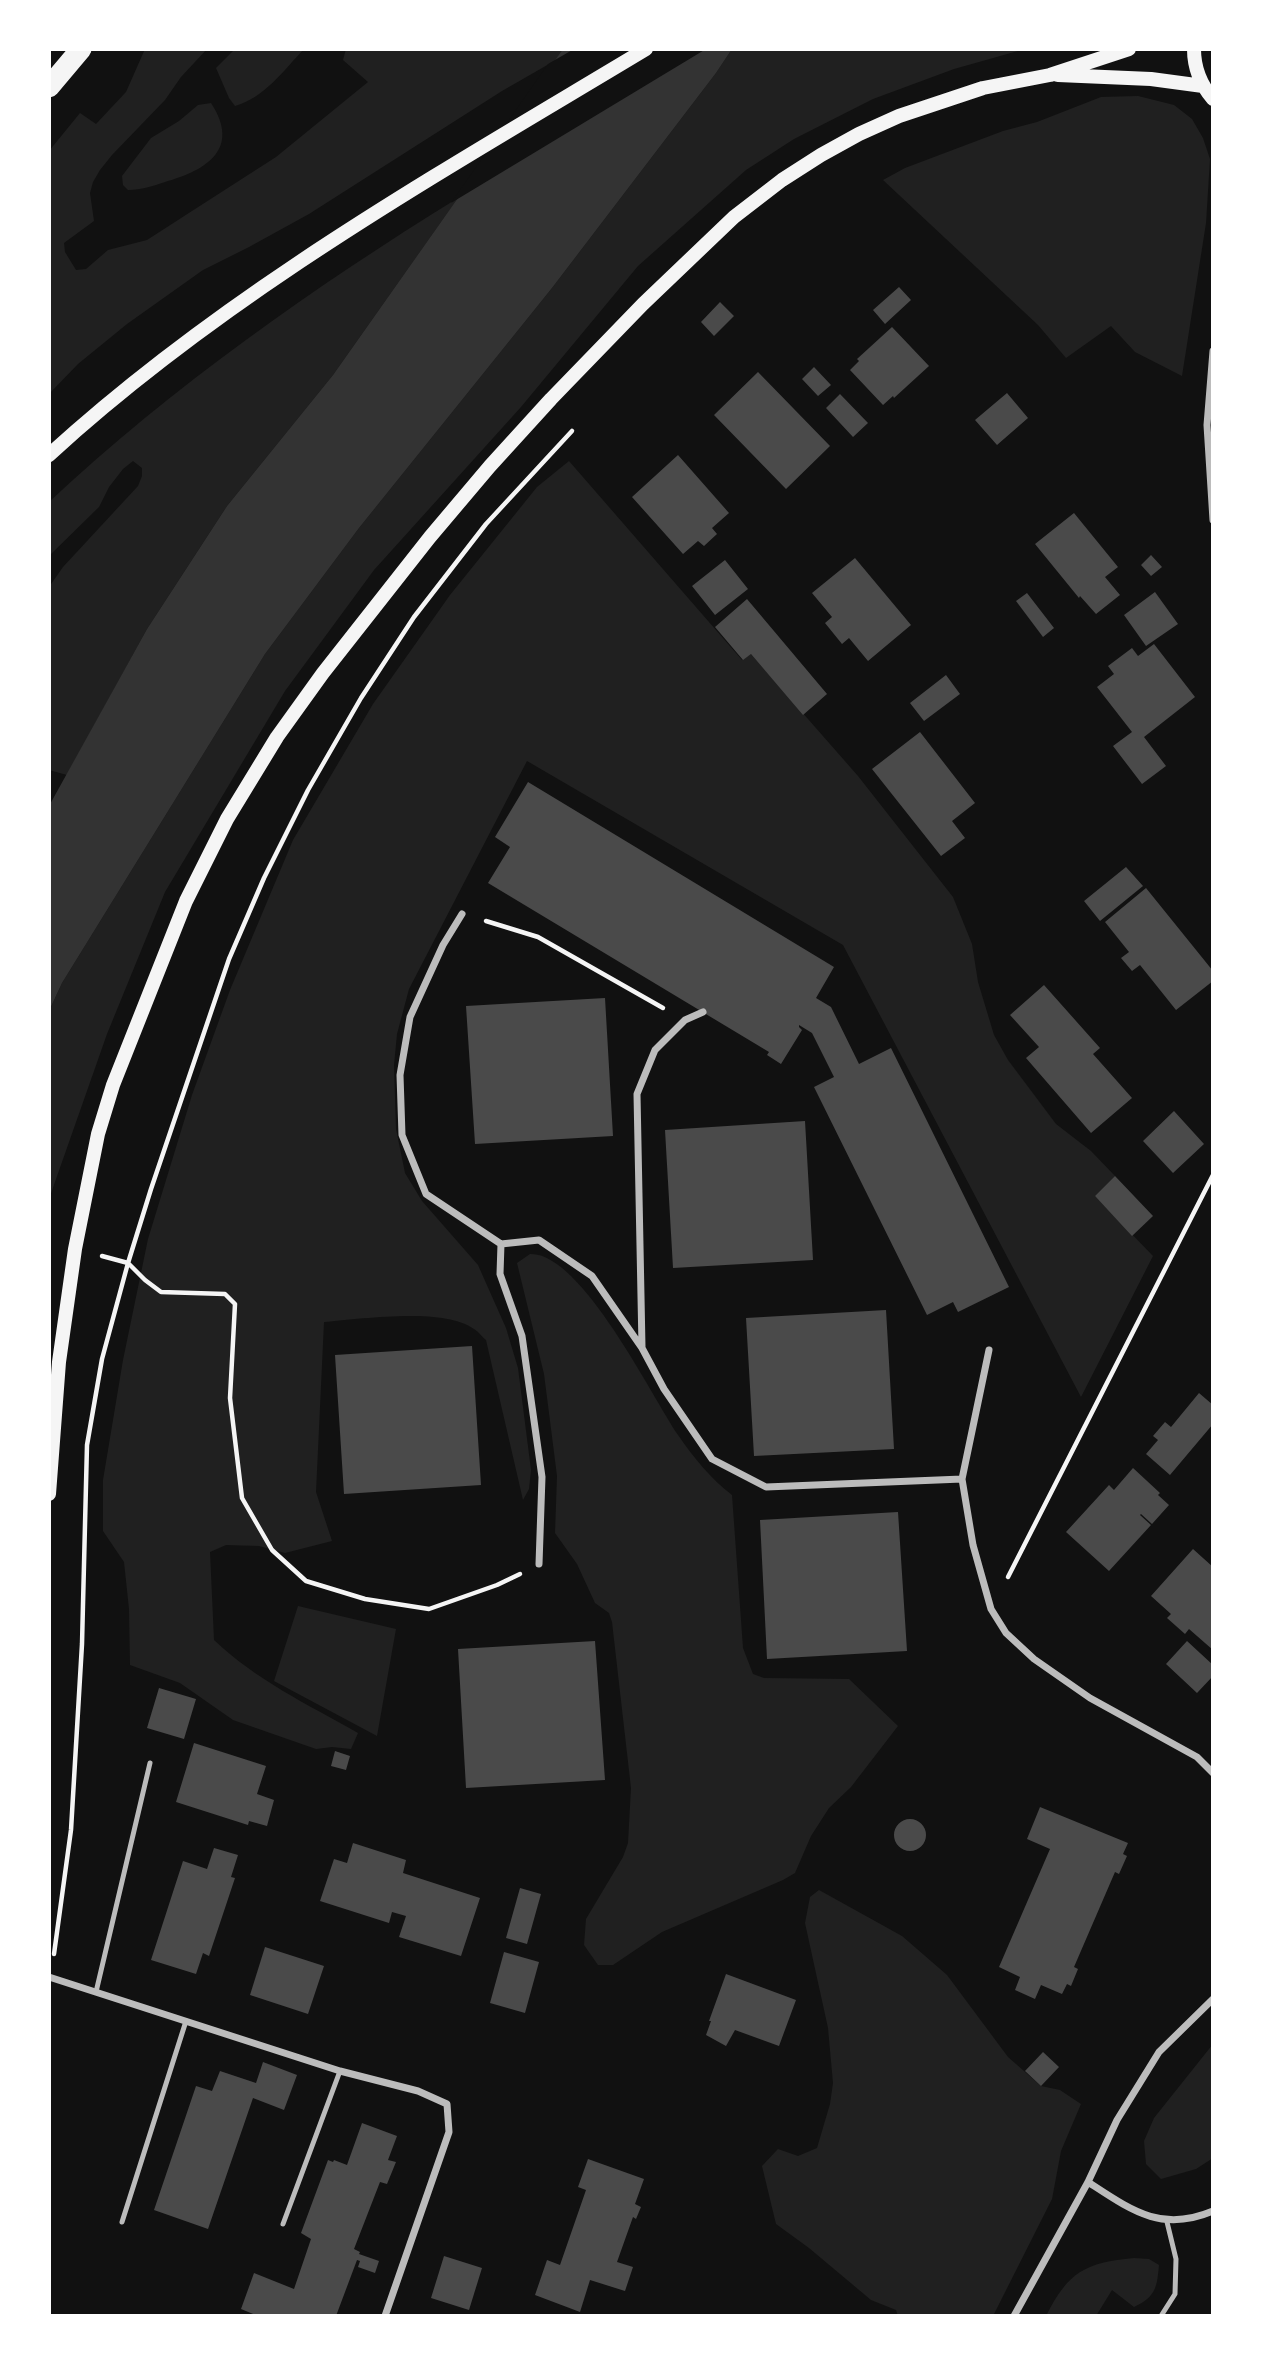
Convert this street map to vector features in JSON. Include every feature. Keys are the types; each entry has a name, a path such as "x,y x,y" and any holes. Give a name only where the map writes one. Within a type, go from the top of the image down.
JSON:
{"highway":[{"path":"49,87 81,49"}],"main road":[{"path":"49,455 125,389 223,314 387,206 646,49"},
{"path":"49,1494 59,1362 75,1249 98,1134 113,1085 186,901 227,819 277,737 323,673 430,537 490,466 688,260 734,217 782,180 821,155 899,116 982,89 1049,75 1129,49"},
{"path":"1194,49 1196,70 1213,99"},
{"path":"1049,75 1151,79 1203,86"}],"street":[{"path":"1213,351 1207,425 1213,520"},
{"path":"462,914 443,945 410,1017 400,1076 402,1135 426,1194 501,1244 539,1240 592,1276 642,1348 664,1389 712,1459 766,1487 962,1479"},
{"path":"642,1348 637,1094 655,1050 685,1020 703,1012"},
{"path":"501,1244 500,1273 522,1336 542,1477 539,1564"},
{"path":"989,1350 962,1479 973,1545 991,1609 1006,1633 1034,1659 1090,1698 1196,1757 1213,1773"},
{"path":"50,1977 340,2071 418,2091 447,2104 449,2132 385,2316"},
{"path":"1014,2316 1088,2182 1117,2120 1159,2052 1213,1999"},
{"path":"1088,2182 1130,2209 1167,2221 1199,2217 1213,2211"}],"lane":[{"path":"96,1992 150,1763"},
{"path":"121,2222 186,2021"},
{"path":"283,2224 340,2071"},
{"path":"1161,2316 1175,2294 1176,2259 1167,2221"}],"path":[{"path":"50,1977 71,1830 82,1644 87,1445 102,1359 128,1262 229,959 264,878 308,790 361,698 414,617 486,524 572,432"},
{"path":"462,914 538,937 685,1020"},
{"path":"991,1609 1213,1175"},
{"path":"99,1255 128,1262 161,1292 225,1294 235,1304 230,1398 242,1498 272,1549 306,1581 365,1599 429,1609 497,1585 539,1564"}],"shaded area":[{"path":"145,49 207,49 181,77 165,100 100,170 90,193 94,221 64,243 65,252 76,270 86,269 108,250 147,240 276,157 368,82 343,60 346,49 563,49 556,60 502,91 309,214 203,270 127,324 78,364 49,394 49,151 80,113 96,124 126,92"},
{"path":"235,49 304,49 264,90 235,106 216,68"},
{"path":"563,49 732,49 552,288 359,528 265,654 62,983 49,1011 49,806 147,629 227,506 333,375"},
{"path":"732,49 1025,49 954,69 873,99 794,139 746,170 638,266 521,407 374,570 285,691 165,892 107,1034 49,1199 49,1011 62,983 265,654 359,528 552,288"},
{"path":"1138,96 1174,105 1192,119 1203,138 1210,159 1206,223 1182,376 1135,352 1111,326 1066,358 1038,325 883,180 905,168 1101,97"},
{"path":"211,103 222,133 221,145 206,164 180,177 147,188 128,190 123,185 122,176 151,138 179,121 198,105"},
{"path":"458,198 333,375 227,506 147,629 67,775 49,770 49,587 63,567 138,486 142,468 133,461 123,469 109,487 99,507 49,556 49,502 145,418 246,340 351,267"},
{"path":"569,461 742,660 751,654 858,776 953,897 972,944 978,982 994,1035 1008,1060 1056,1124 1091,1151 1115,1176 1095,1196 1153,1256 1081,1397 843,945 527,761 409,989 397,1034 394,1065 396,1129 405,1173 422,1201 478,1265 506,1328 518,1368 531,1470 529,1489 523,1500 486,1340 476,1330 460,1322 423,1316 324,1322 316,1492 332,1541 285,1553 259,1546 226,1545 210,1552 214,1640 265,1679 358,1733 351,1749 316,1749 233,1720 180,1683 130,1665 129,1609 124,1562 103,1531 103,1480 123,1360 148,1239 192,1095 230,990 293,840 373,704 450,595 537,487"},
{"path":"530,1254 550,1260 571,1276 592,1300 696,1460 732,1495 743,1648 753,1674 764,1678 849,1679 898,1726 851,1787 829,1808 811,1836 795,1873 662,1932 613,1965 598,1965 584,1945 586,1919 623,1857 628,1843 631,1788 612,1622 609,1613 595,1603 577,1564 555,1533 557,1476 544,1374 517,1263"},
{"path":"298,1606 396,1629 377,1736 274,1681"},
{"path":"819,1890 902,1936 947,1975 1008,2057 1041,2086 1060,2090 1081,2104 1061,2151 1052,2199 993,2316 898,2316 896,2310 871,2300 776,2224 762,2166 778,2149 798,2156 817,2148 830,2104 833,2083 828,2028 805,1923 810,1897"},
{"path":"1213,2044 1213,2158 1196,2169 1161,2179 1146,2164 1144,2141 1154,2118"},
{"path":"1134,2258 1149,2259 1159,2265 1154,2290 1141,2303 1134,2307 1112,2290 1096,2316 1046,2316 1063,2289 1080,2272 1103,2263"}],"pier":[{"path":"574,49 706,49 451,203 548,64"}],"building":[{"path":"899,287 911,300 885,324 873,310"},
{"path":"720,302 734,316 714,336 701,322"},
{"path":"892,327 929,366 883,405 850,370 859,361 857,359"},
{"path":"814,367 831,385 818,396 802,379"},
{"path":"758,372 830,446 786,489 714,415"},
{"path":"1007,393 1028,418 997,445 975,420"},
{"path":"840,394 868,423 853,437 826,408"},
{"path":"678,455 729,513 712,528 717,534 704,546 698,541 683,554 632,497"},
{"path":"1074,513 1118,567 1105,577 1120,595 1096,614 1080,596 1079,598 1035,544"},
{"path":"1151,555 1162,567 1151,576 1141,565"},
{"path":"855,558 911,625 868,661 849,638 842,644 825,623 832,617 812,593"},
{"path":"725,560 748,589 715,615 692,586"},
{"path":"1155,592 1178,624 1146,646 1124,615"},
{"path":"1027,593 1054,628 1043,637 1016,601"},
{"path":"747,599 827,694 803,715 751,654 743,660 715,627"},
{"path":"1154,644 1195,697 1144,737 1166,766 1142,784 1113,746 1132,732 1097,687 1114,674 1108,666 1132,648 1138,656"},
{"path":"946,675 960,694 924,721 910,703"},
{"path":"920,732 975,803 952,821 965,838 941,856 872,769"},
{"path":"528,782 834,967 816,998 831,1007 859,1064 891,1048 1009,1287 958,1312 953,1302 927,1315 814,1087 834,1077 812,1033 799,1025 802,1030 781,1064 767,1055 769,1052 488,883 510,847 495,837"},
{"path":"1126,867 1143,886 1100,921 1084,901"},
{"path":"1146,888 1213,971 1213,981 1176,1010 1140,965 1132,971 1121,958 1129,952 1105,922"},
{"path":"1044,985 1100,1048 1093,1054 1132,1098 1091,1133 1026,1058 1039,1047 1010,1015"},
{"path":"605,998 613,1136 475,1144 466,1006"},
{"path":"1174,1111 1204,1144 1173,1173 1143,1141"},
{"path":"805,1121 813,1260 673,1268 665,1130"},
{"path":"1115,1176 1153,1216 1132,1236 1095,1196"},
{"path":"886,1310 894,1449 754,1456 746,1318"},
{"path":"472,1346 481,1485 344,1494 335,1355"},
{"path":"1199,1393 1213,1405 1213,1424 1170,1475 1146,1454 1158,1440 1153,1436 1165,1422 1171,1427"},
{"path":"1133,1468 1169,1505 1152,1524 1140,1515 1151,1525 1109,1571 1066,1532 1109,1485 1114,1490"},
{"path":"898,1512 907,1651 767,1659 760,1520"},
{"path":"1193,1549 1213,1567 1213,1650 1189,1629 1185,1634 1167,1618 1171,1614 1151,1596"},
{"path":"595,1641 605,1780 466,1788 458,1649"},
{"path":"1187,1641 1213,1665 1213,1676 1197,1693 1166,1664"},
{"path":"159,1688 196,1699 184,1739 147,1728"},
{"path":"194,1743 266,1766 257,1794 274,1800 267,1826 249,1821 248,1825 176,1802"},
{"path":"335,1751 350,1756 346,1770 331,1766"},
{"path":"1040,1807 1128,1843 1123,1854 1127,1856 1119,1874 1115,1872 1074,1967 1078,1969 1071,1986 1067,1984 1062,1994 1041,1985 1035,1999 1015,1990 1020,1977 999,1967 1050,1849 1027,1839"},
{"path":"910,1819 921,1824 926,1835 921,1846 910,1851 899,1846 894,1835 899,1824"},
{"path":"353,1843 406,1860 403,1873 480,1898 461,1956 399,1937 406,1916 392,1912 389,1923 320,1901 334,1859 347,1863"},
{"path":"214,1848 238,1855 231,1877 235,1878 209,1956 203,1953 196,1974 151,1960 183,1861 207,1869"},
{"path":"520,1888 541,1894 527,1944 506,1938"},
{"path":"265,1947 324,1966 308,2014 250,1995"},
{"path":"504,1952 539,1962 525,2013 490,2003"},
{"path":"726,1974 796,2000 779,2046 735,2030 726,2046 706,2035"},
{"path":"1043,2052 1059,2067 1041,2086 1025,2071"},
{"path":"263,2062 297,2075 284,2110 253,2098 208,2229 154,2210 196,2086 212,2091 220,2071 256,2083"},
{"path":"362,2123 397,2136 388,2160 396,2162 387,2184 380,2182 354,2249 360,2252 359,2254 379,2261 375,2273 358,2267 360,2261 357,2260 336,2316 258,2316 241,2309 254,2273 294,2289 311,2239 301,2233 328,2160 347,2165"},
{"path":"588,2159 644,2179 635,2204 641,2207 636,2219 633,2217 617,2262 633,2267 625,2291 590,2280 580,2312 535,2295 547,2260 560,2265 586,2190 578,2187"},
{"path":"444,2256 482,2268 469,2310 431,2298"}]}
